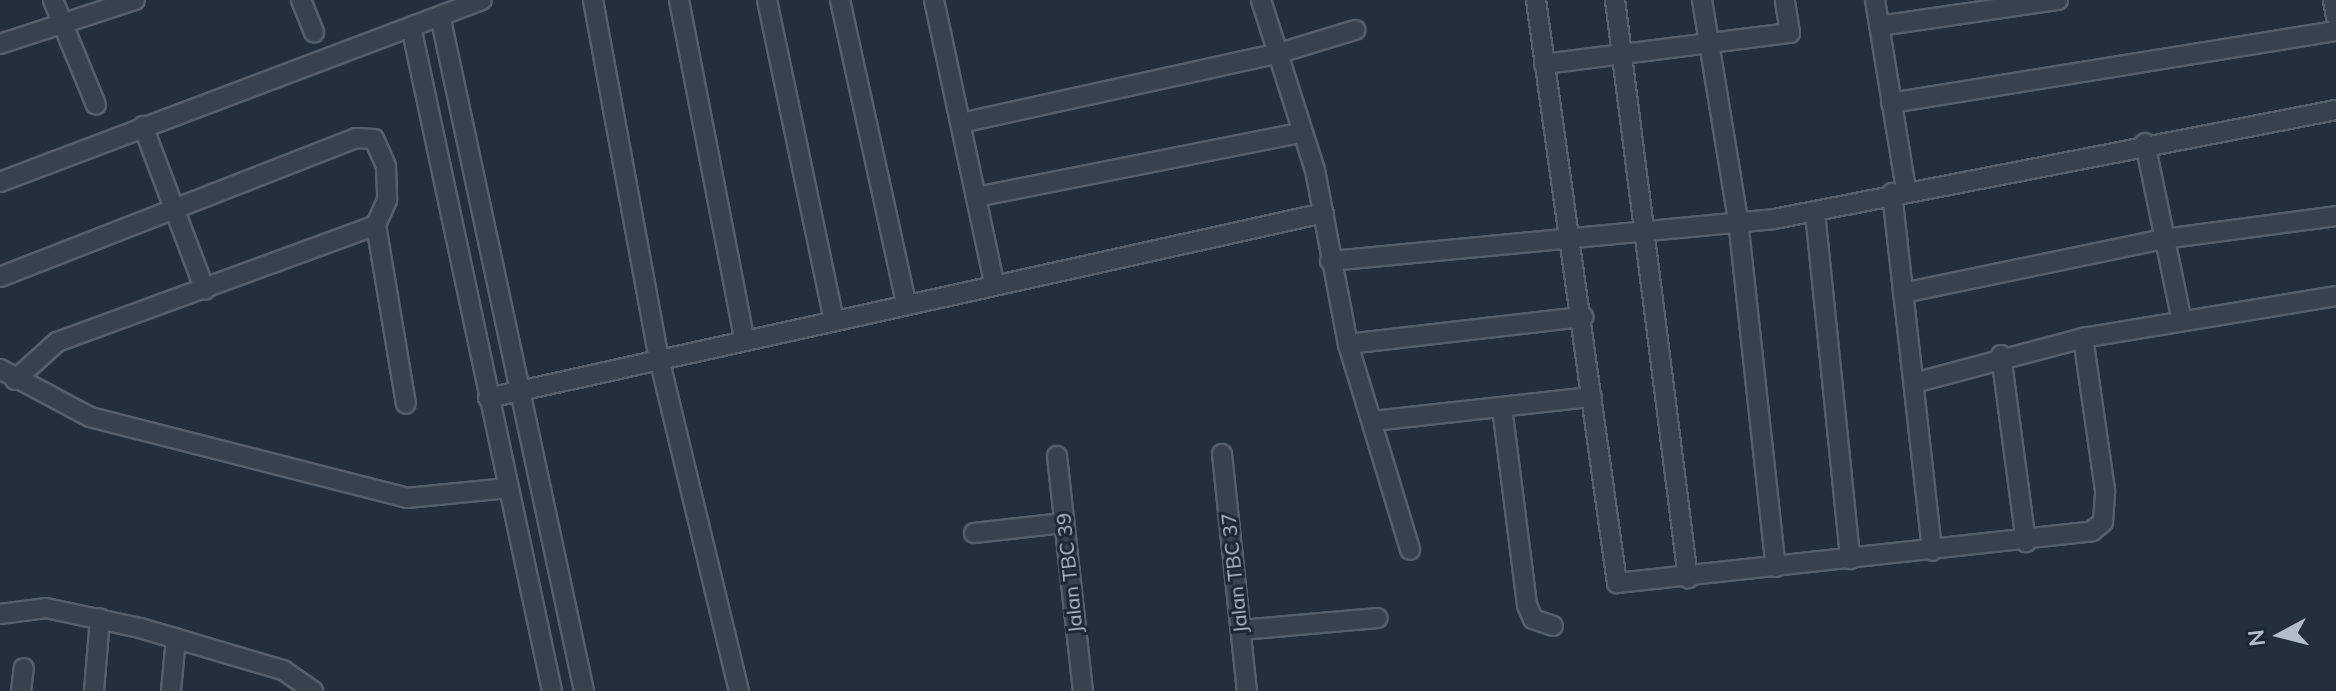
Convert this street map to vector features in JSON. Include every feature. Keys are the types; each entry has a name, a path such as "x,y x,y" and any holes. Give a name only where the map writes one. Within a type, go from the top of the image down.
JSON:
{"street":[{"path":"53,0 96,105"},
{"path":"0,44 135,0"},
{"path":"301,0 314,32"},
{"path":"0,182 143,126 412,31 482,0"},
{"path":"593,0 659,358 739,691"},
{"path":"679,0 744,338"},
{"path":"767,0 834,320"},
{"path":"840,0 906,302"},
{"path":"934,0 994,282"},
{"path":"1261,0 1303,132 1324,213 1330,261 1348,344 1410,550"},
{"path":"1536,0 1583,317 1617,583 2079,537 2103,522 2083,338"},
{"path":"1615,0 1688,578"},
{"path":"1702,0 1738,220 1776,567"},
{"path":"1544,64 1790,33 1785,0"},
{"path":"1875,0 1891,103 1899,191 1903,293 1932,551"},
{"path":"1879,26 2025,2 2058,0"},
{"path":"2333,0 2336,17"},
{"path":"441,20 584,691"},
{"path":"961,123 1276,54 1355,30"},
{"path":"412,31 552,691"},
{"path":"1891,103 2336,31"},
{"path":"1330,261 1815,212 1899,191 2336,110"},
{"path":"143,126 205,290"},
{"path":"976,197 1303,132"},
{"path":"0,277 368,137 378,143 388,182 376,225 406,404"},
{"path":"2145,143 2182,321"},
{"path":"1815,212 1850,559"},
{"path":"488,398 994,282 1324,213"},
{"path":"1903,293 2164,239 2336,216"},
{"path":"376,225 57,342 7,374 90,417 407,498 509,488"},
{"path":"1914,383 2001,355 2083,338 2336,296"},
{"path":"1348,344 1583,317"},
{"path":"2001,355 2026,542"},
{"path":"1373,421 1592,397"},
{"path":"1502,407 1527,605 1533,619 1553,626"},
{"name":"Jalan TBC 37","path":"1222,454 1247,691"},
{"name":"Jalan TBC 39","path":"1057,456 1083,691"},
{"path":"974,533 1063,523"},
{"path":"0,614 46,608 100,618 283,670 313,691"},
{"path":"94,691 100,618"},
{"path":"1241,630 1377,618"},
{"path":"171,691 176,638"},
{"path":"21,691 24,668"}]}
